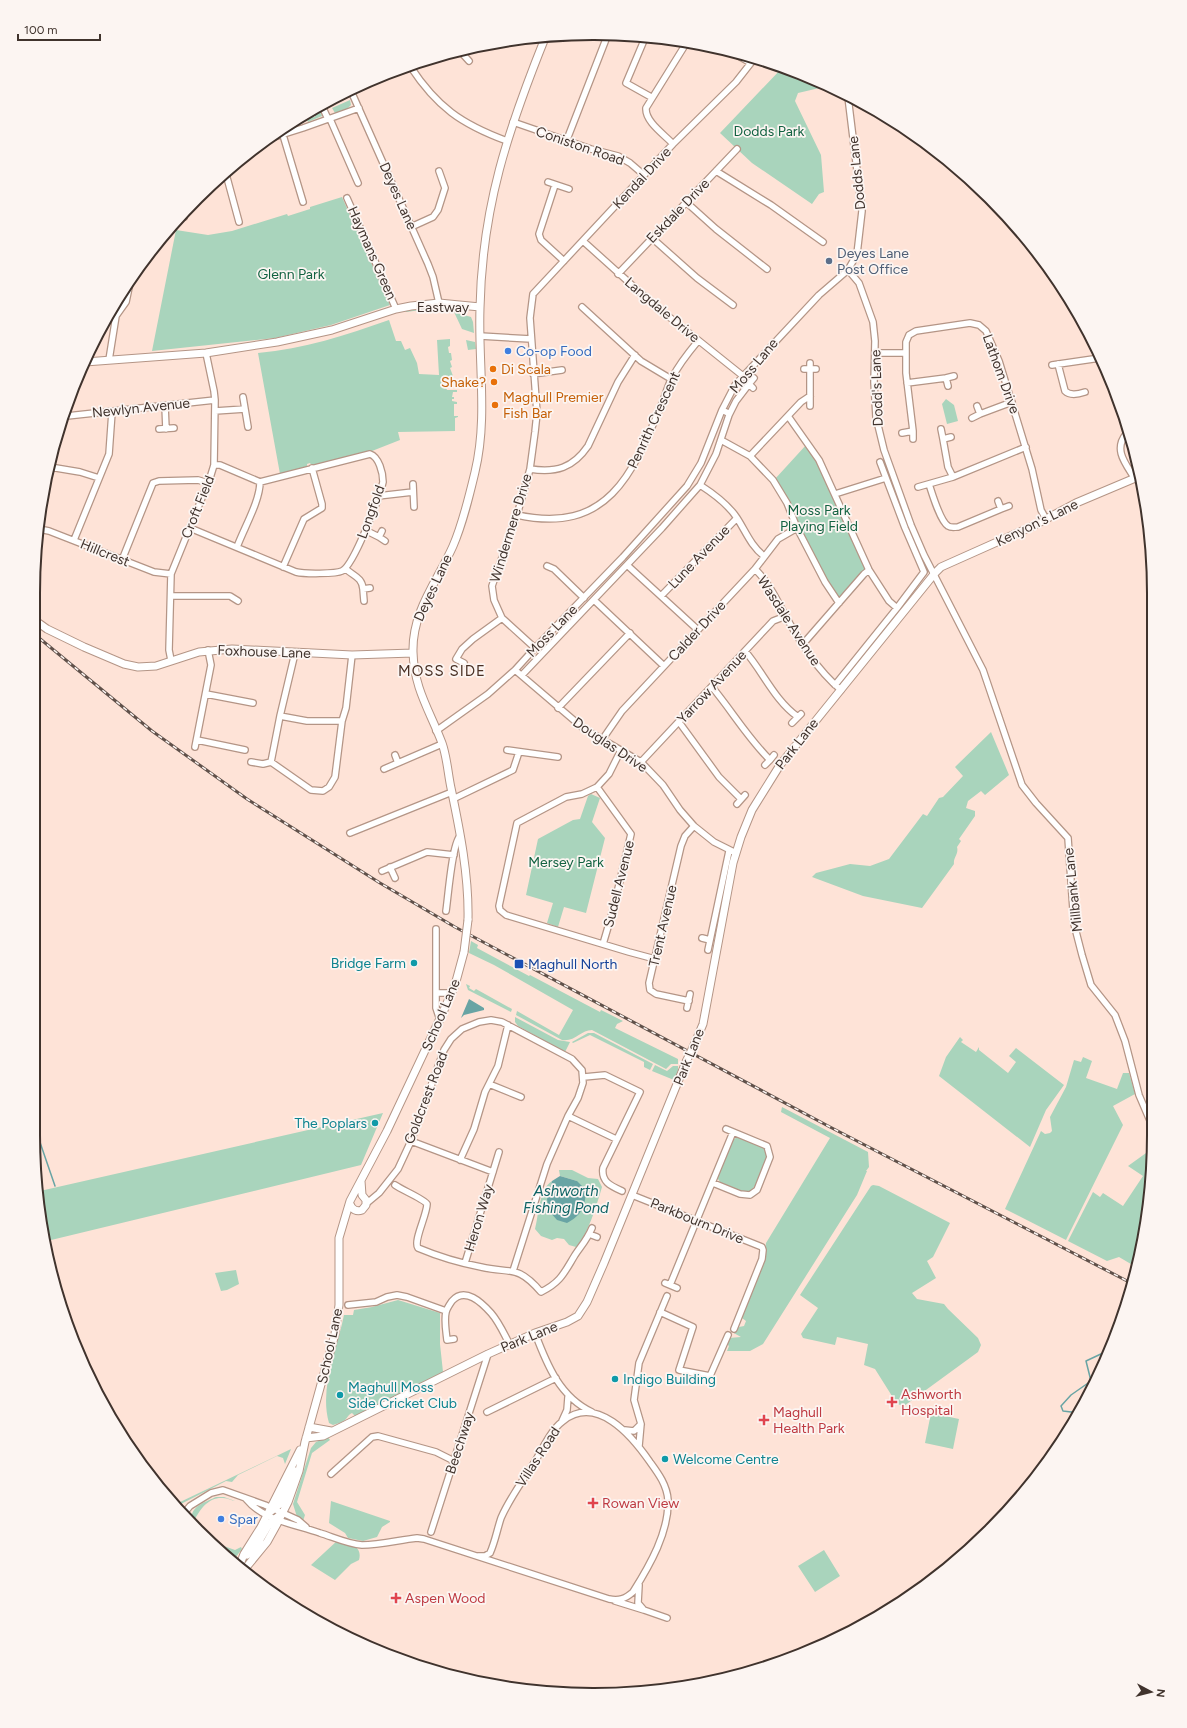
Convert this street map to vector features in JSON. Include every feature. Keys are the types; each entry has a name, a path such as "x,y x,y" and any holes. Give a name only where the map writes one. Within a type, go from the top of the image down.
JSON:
{"street":[{"path":"566,142 606,40"},
{"path":"643,42 626,83 651,97"},
{"name":"Eastway","path":"91,361 206,353 277,342 313,335 349,325 396,309 439,304 480,307 486,229 496,181 513,122 543,43"},
{"path":"673,144 646,115 646,108 651,97 682,48"},
{"path":"464,56 469,61"},
{"name":"Kendal Drive","path":"532,297 535,291 673,144 736,82 750,63"},
{"path":"413,70 427,91 448,111 466,123 507,141"},
{"name":"Deyes Lane","path":"353,95 433,276 439,304"},
{"name":"Dodds Lane","path":"848,270 857,254 862,210 849,103"},
{"path":"283,135 359,108"},
{"path":"324,110 358,183"},
{"name":"Coniston Road","path":"513,122 566,142 623,158 644,175"},
{"path":"283,135 303,202"},
{"name":"Eskdale Drive","path":"618,274 738,149"},
{"path":"411,227 432,217 438,210 445,188 439,171"},
{"path":"716,171 771,205 820,240 822,232"},
{"path":"227,179 239,222"},
{"path":"548,182 569,189"},
{"path":"555,185 539,234 541,240 564,261"},
{"name":"Haymans Green","path":"347,198 396,309"},
{"path":"686,202 716,229 767,269"},
{"path":"652,238 697,278 733,305"},
{"name":"Langdale Drive","path":"583,241 618,274 698,341 743,376"},
{"name":"Dodd's Lane","path":"848,270 859,283 872,314 875,353 875,393 879,434 911,525 924,555 935,573"},
{"name":"Moss Lane","path":"436,731 488,694 515,670 658,519 694,477 702,463 730,393 743,376 819,295 848,270"},
{"path":"108,360 116,316 126,302 127,295"},
{"name":"Windermere Drive","path":"532,297 530,318 537,413 530,469 517,515 492,583 494,600 502,618 535,648"},
{"name":"Deyes Lane","path":"446,911 457,839 460,836 442,744 420,692 413,653 414,636 419,613 456,538 476,472 482,435 483,415 480,307"},
{"path":"582,307 650,368 671,379"},
{"name":"Lathom Drive","path":"906,352 909,335 916,331 970,323 983,327 989,336 999,361 1026,447 1037,497 1041,510 1046,519"},
{"path":"480,336 531,339"},
{"name":"Penrith Crescent","path":"517,515 534,518 559,519 583,514 611,495 630,472 663,401 671,379 680,364 698,341"},
{"path":"875,353 906,352 907,383 913,438"},
{"name":"Croft Field","path":"171,660 169,650 171,574 208,484 214,464 214,390 206,353"},
{"path":"530,469 550,470 562,468 582,456 618,382 635,355"},
{"path":"1082,395 1071,394 1065,390 1055,365 1094,359"},
{"path":"810,367 810,406"},
{"path":"533,374 562,370"},
{"path":"907,383 954,376"},
{"name":"Moss Lane","path":"522,675 627,565 700,485 710,469 729,415 740,395 751,386 754,378"},
{"path":"946,378 948,386"},
{"path":"750,456 801,402 810,396"},
{"path":"243,397 248,427"},
{"name":"Newlyn Avenue","path":"69,416 214,400"},
{"path":"972,418 1012,402"},
{"path":"165,406 166,429"},
{"path":"977,406 980,414"},
{"path":"215,411 245,409"},
{"path":"722,410 729,415"},
{"path":"74,540 110,449 112,412"},
{"path":"788,416 814,451 869,570 889,601 897,608"},
{"path":"159,430 174,428"},
{"path":"941,428 948,467 952,476"},
{"path":"902,433 912,431"},
{"path":"943,439 951,437"},
{"path":"1124,437 1121,443 1121,454 1132,469"},
{"path":"721,440 750,456 773,480 780,490 797,528 828,588 839,603"},
{"path":"918,487 952,476 1026,447"},
{"name":"Longfold","path":"260,482 367,454 373,455 377,460 383,478 365,530 346,569"},
{"path":"880,462 905,528 911,525"},
{"path":"214,464 220,465 260,482 257,496 237,547"},
{"path":"55,468 86,473 99,478"},
{"path":"283,567 304,518 322,508 312,468"},
{"path":"835,494 886,478"},
{"name":"Kenyon's Lane","path":"935,573 948,563 982,550 1076,503 1134,479"},
{"path":"122,560 153,483 159,481 198,480 208,484"},
{"path":"413,484 414,506"},
{"path":"929,484 945,523 951,527 958,527 1009,506"},
{"path":"700,485 728,507 737,518 752,544 764,556"},
{"path":"378,496 413,492"},
{"path":"998,502 1001,509"},
{"name":"Lune Avenue","path":"661,596 737,518"},
{"path":"658,519 664,525"},
{"path":"190,528 296,572 305,574 340,572 346,569 362,581 364,601"},
{"name":"Calder Drive","path":"602,740 622,711 755,568 778,539 797,528"},
{"name":"Park Lane","path":"708,950 733,852 749,816 766,784 924,572 905,528"},
{"name":"Hillcrest","path":"44,530 74,540 154,572 171,574"},
{"path":"365,530 385,540"},
{"path":"379,537 382,531"},
{"path":"627,565 698,630"},
{"path":"547,566 554,569 584,598"},
{"name":"Wasdale Avenue","path":"755,568 768,583 814,662 838,687"},
{"path":"803,644 869,570"},
{"name":"Park Lane","path":"838,687 935,573"},
{"name":"Millbank Lane","path":"935,573 983,670 1022,785 1036,803 1068,838 1074,924 1082,956 1091,985 1115,1015 1125,1041 1139,1095 1147,1114"},
{"path":"363,589 370,588"},
{"path":"171,596 230,596 238,601"},
{"path":"594,600 664,666"},
{"name":"Yarrow Avenue","path":"641,762 772,621 786,616"},
{"path":"464,662 456,659 462,649 502,618"},
{"name":"Foxhouse Lane","path":"40,624 54,633 124,664 138,667 149,666 208,650 232,649 352,655 413,653"},
{"path":"558,708 630,633"},
{"path":"195,747 211,665 208,650"},
{"path":"745,651 762,672 787,708 799,716 792,723"},
{"path":"271,762 295,653"},
{"path":"251,762 263,764 271,762 311,790 323,791 329,787 335,777 342,721 346,708 352,655"},
{"name":"Douglas Drive","path":"515,670 582,728 641,762 657,777 680,810 694,826 714,842 733,852"},
{"path":"712,687 737,722 770,760"},
{"path":"206,694 253,703"},
{"path":"245,702 247,695"},
{"path":"280,716 306,721 342,721"},
{"path":"679,722 715,772 743,797 737,804"},
{"path":"197,740 245,750"},
{"path":"384,769 442,744"},
{"path":"236,756 237,749"},
{"path":"507,750 558,757"},
{"path":"621,750 609,774 597,787 582,794 566,798 517,823 499,906 506,915 655,959"},
{"path":"350,833 452,795 513,770 519,752"},
{"path":"395,755 398,763"},
{"path":"765,765 774,755"},
{"name":"Sudell Avenue","path":"597,787 631,834 613,910 603,944"},
{"name":"Trent Avenue","path":"689,1001 656,994 650,990 650,983 681,846 685,836 694,826"},
{"name":"School Lane","path":"247,1566 267,1542 277,1520 283,1513 299,1471 305,1440 329,1359 338,1316 339,1238 350,1201 387,1131 452,994 464,952 468,920 466,877 460,836"},
{"path":"382,871 427,852 454,856"},
{"name":"Park Lane","path":"305,1440 323,1436 488,1354 535,1333 572,1320 584,1307 604,1263 695,1043 704,1017 733,852"},
{"path":"390,868 395,878"},
{"path":"436,929 436,1008 440,1020"},
{"path":"702,938 710,940"},
{"path":"437,993 452,994"},
{"path":"687,1008 690,994"},
{"name":"Goldcrest Road","path":"365,1198 379,1193 398,1169 411,1142 441,1057 451,1040 462,1029 479,1022 496,1021 508,1025 572,1058 580,1068 584,1077"},
{"path":"460,1160 474,1129 489,1084 498,1066 508,1025"},
{"path":"513,1271 547,1164 568,1116 578,1098 584,1077 605,1075 640,1092 603,1168 604,1178 609,1188 622,1191"},
{"path":"489,1084 521,1097"},
{"path":"568,1116 616,1139"},
{"path":"713,1183 740,1194 750,1196 757,1190 770,1157 770,1152 766,1146 726,1129"},
{"path":"677,1288 667,1284 698,1222 733,1132"},
{"name":"Heron Way","path":"411,1142 493,1172"},
{"name":"Heron Way","path":"465,1263 499,1152"},
{"name":"School Lane","path":"361,1180 365,1198"},
{"path":"395,1185 424,1200 427,1204 416,1243 417,1247 482,1268 513,1271 523,1274 541,1292 550,1288 563,1276 590,1231 596,1237"},
{"path":"343,1226 357,1211 362,1210 365,1198 358,1194 353,1196"},
{"name":"Parkbourn Drive","path":"632,1195 762,1247 762,1259 737,1321"},
{"path":"350,1204 352,1209 357,1211"},
{"path":"348,1305 376,1302 387,1297 397,1295 407,1297 446,1311"},
{"path":"454,1339 447,1340 445,1319 446,1311 452,1302 458,1297 464,1295 473,1297 492,1314 510,1345"},
{"path":"639,1446 641,1424 634,1400 639,1363 667,1296"},
{"path":"660,1312 693,1327 679,1370 710,1376 728,1335"},
{"path":"734,1329 737,1321 744,1324"},
{"path":"535,1333 556,1378 568,1397 585,1409 594,1413"},
{"name":"Beechway","path":"431,1532 488,1354"},
{"path":"487,1412 556,1378"},
{"path":"562,1421 567,1410 568,1397"},
{"name":"Villas Road","path":"246,1499 252,1506 277,1520 358,1544 384,1543 417,1538 424,1539 610,1599 619,1600 627,1598 639,1583 663,1532 667,1514 668,1498 665,1486 659,1474 639,1446 623,1429 613,1421 594,1413 577,1414 562,1421 551,1435 507,1507 490,1553"},
{"path":"623,1429 627,1431 634,1431 639,1428 641,1424"},
{"path":"309,1427 331,1431"},
{"path":"331,1474 372,1438 378,1436 436,1452 454,1461"},
{"name":"School Lane","path":"242,1561 267,1515 273,1508 305,1440"},
{"name":"School Lane","path":"273,1508 281,1503 302,1456"},
{"name":"Villas Road","path":"187,1510 190,1506 211,1493 222,1490 273,1508 298,1520 310,1529"},
{"name":"School Lane","path":"242,1562 255,1548 269,1524 277,1520"},
{"path":"478,1556 485,1556 490,1553 493,1561"},
{"path":"639,1583 638,1603 644,1610"},
{"path":"610,1599 667,1618"}],"green space":[{"name":"Dodds Park","path":"778,72 819,88 798,93 795,101 821,155 824,192 819,194 812,204 752,163 720,133"},
{"path":"350,100 351,105 347,109 335,113 332,108"},
{"path":"321,112 322,116 308,122 307,120 315,117 315,115"},
{"name":"Glenn Park","path":"342,197 390,305 331,325 275,338 152,351 176,230 208,235 232,231 287,214 288,216 310,209 310,207"},
{"path":"426,307 450,308 451,310 429,309 405,311"},
{"path":"454,312 471,317 474,333 462,329"},
{"path":"389,320 396,341 401,341 405,350 410,348 417,363 419,374 439,375 437,340 450,339 450,346 448,347 449,353 451,353 452,360 450,361 452,367 450,368 453,376 449,376 449,380 453,383 453,385 447,385 446,388 447,390 457,390 457,392 453,392 452,397 454,397 454,399 452,399 452,401 457,402 457,404 454,404 454,416 458,416 455,418 455,431 398,432 400,440 372,451 312,466 310,463 307,464 307,467 280,474 258,353 308,345"},
{"path":"466,340 475,342 476,349 468,350"},
{"path":"946,399 954,405 958,421 947,424 942,404"},
{"name":"Moss Park Playing Field","path":"807,444 819,460 868,569 839,601 826,581 775,479"},
{"path":"991,732 1009,775 985,795 981,791 968,801 966,808 975,811 975,816 959,839 961,841 957,847 954,864 922,908 863,896 812,877 816,873 850,864 870,866 889,859 923,814 927,816 939,798 943,797 963,776 955,767"},
{"name":"Mersey Park","path":"591,794 600,798 592,822 605,838 586,913 564,907 558,927 547,923 553,903 526,895 538,839 573,820 580,819 588,796"},
{"path":"471,941 478,945 477,948 529,976 530,975 600,1012 601,1010 623,1021 617,1024 615,1028 678,1059 678,1064 671,1064 666,1069 592,1030 584,1032 571,1039 562,1040 516,1015 517,1011 559,1035 573,1010 494,965 469,953"},
{"path":"466,984 474,991 476,989 512,1009 511,1012 468,990"},
{"path":"515,1017 558,1040 570,1042 565,1052 518,1026 515,1022"},
{"path":"588,1033 594,1033 653,1064 650,1070 644,1067 644,1062 590,1035 573,1043 572,1042"},
{"path":"960,1037 963,1040 961,1042 976,1052 979,1047 979,1050 1008,1073 1016,1062 1009,1056 1016,1048 1064,1085 1046,1110 1030,1147 939,1076 946,1057"},
{"path":"1083,1057 1092,1061 1086,1078 1117,1089 1123,1073 1129,1073 1135,1094 1113,1106 1123,1125 1066,1240 1005,1209 1041,1131 1045,1134 1052,1131 1050,1117 1066,1087 1074,1060 1081,1062"},
{"path":"655,1065 667,1071 673,1066 678,1066 678,1073 674,1080 652,1071"},
{"path":"782,1107 868,1152 869,1167 857,1195 763,1344 750,1351 727,1351 729,1346 726,1343 729,1338 741,1337 732,1332 733,1330 736,1331 739,1327 744,1326 746,1321 742,1318 742,1313 765,1253 766,1243 830,1138 781,1112"},
{"path":"383,1113 361,1165 51,1240 43,1190"},
{"path":"738,1137 761,1146 767,1152 758,1181 748,1192 727,1187 718,1179 718,1175 732,1140"},
{"path":"1146,1153 1142,1207 1131,1264 1119,1257 1107,1261 1068,1241 1093,1192 1100,1197 1103,1193 1123,1206 1143,1176 1128,1166"},
{"path":"559,1170 572,1170 588,1178 598,1179 602,1187 588,1227 576,1247 569,1245 564,1239 557,1238 552,1240 541,1236 535,1229 540,1202 544,1190 548,1185 552,1181 547,1199 577,1181 560,1176"},
{"path":"873,1185 879,1186 950,1223 933,1257 927,1261 936,1278 912,1293 917,1299 944,1304 978,1338 981,1345 978,1352 904,1406 897,1404 875,1369 864,1365 868,1344 837,1337 835,1345 803,1338 801,1334 818,1308 800,1295"},
{"path":"236,1270 239,1284 227,1290 221,1291 215,1273"},
{"path":"398,1300 440,1313 440,1344 443,1372 355,1416 352,1413 341,1422 333,1425 329,1423 326,1410 326,1396 330,1369 344,1315 353,1315 354,1310"},
{"path":"931,1413 959,1419 953,1449 925,1443"},
{"path":"328,1437 330,1440 312,1453 297,1502 305,1515 303,1521 297,1517 293,1504 311,1448 316,1442"},
{"path":"291,1449 285,1464 283,1458 277,1456 238,1475 232,1482 226,1481 181,1504 180,1502"},
{"path":"216,1497 224,1497 235,1501 225,1498 214,1499 203,1507 195,1519 192,1515 196,1508"},
{"path":"331,1501 390,1522 382,1527 377,1537 363,1541 348,1538 345,1533 329,1523"},
{"path":"338,1540 351,1544 357,1548 360,1555 359,1560 351,1564 335,1580 311,1565"},
{"path":"223,1546 235,1550 241,1547 242,1549 236,1557"},
{"path":"824,1550 840,1576 815,1592 798,1566"}],"water":[{"path":"469,999 484,1008 484,1010 464,1015 461,1018"},
{"name":"Ashworth Fishing Pond","path":"560,1176 577,1181 586,1190 582,1210 576,1217 567,1223 557,1220 549,1211 547,1199 552,1181"}],"waterway":[{"path":"40,1143 55,1186"},
{"path":"1090,1378 1086,1361 1101,1354"},
{"path":"1073,1412 1063,1411 1061,1406 1071,1395 1088,1383"}],"railway":[{"path":"40,639 152,731 247,799 380,883 455,927 830,1127 1127,1281"}],"place":[{"name":"Deyes Lane Post Office","path":"829,261"},
{"name":"Co-op Food","path":"508,351"},
{"name":"Di Scala","path":"493,369"},
{"name":"Shake?","path":"494,382"},
{"name":"Maghull Premier Fish Bar","path":"495,405"},
{"name":"Bridge Farm","path":"414,963"},
{"name":"Maghull North","path":"519,964"},
{"name":"The Poplars","path":"375,1123"},
{"name":"Indigo Building","path":"615,1379"},
{"name":"Maghull Moss Side Cricket Club","path":"340,1395"},
{"name":"Ashworth Hospital","path":"892,1402"},
{"name":"Maghull Health Park","path":"764,1420"},
{"name":"Welcome Centre","path":"665,1459"},
{"name":"Rowan View","path":"593,1503"},
{"name":"Spar","path":"221,1519"},
{"name":"Aspen Wood","path":"396,1598"}],"district":[{"name":"MOSS SIDE","path":"442,671"}]}
